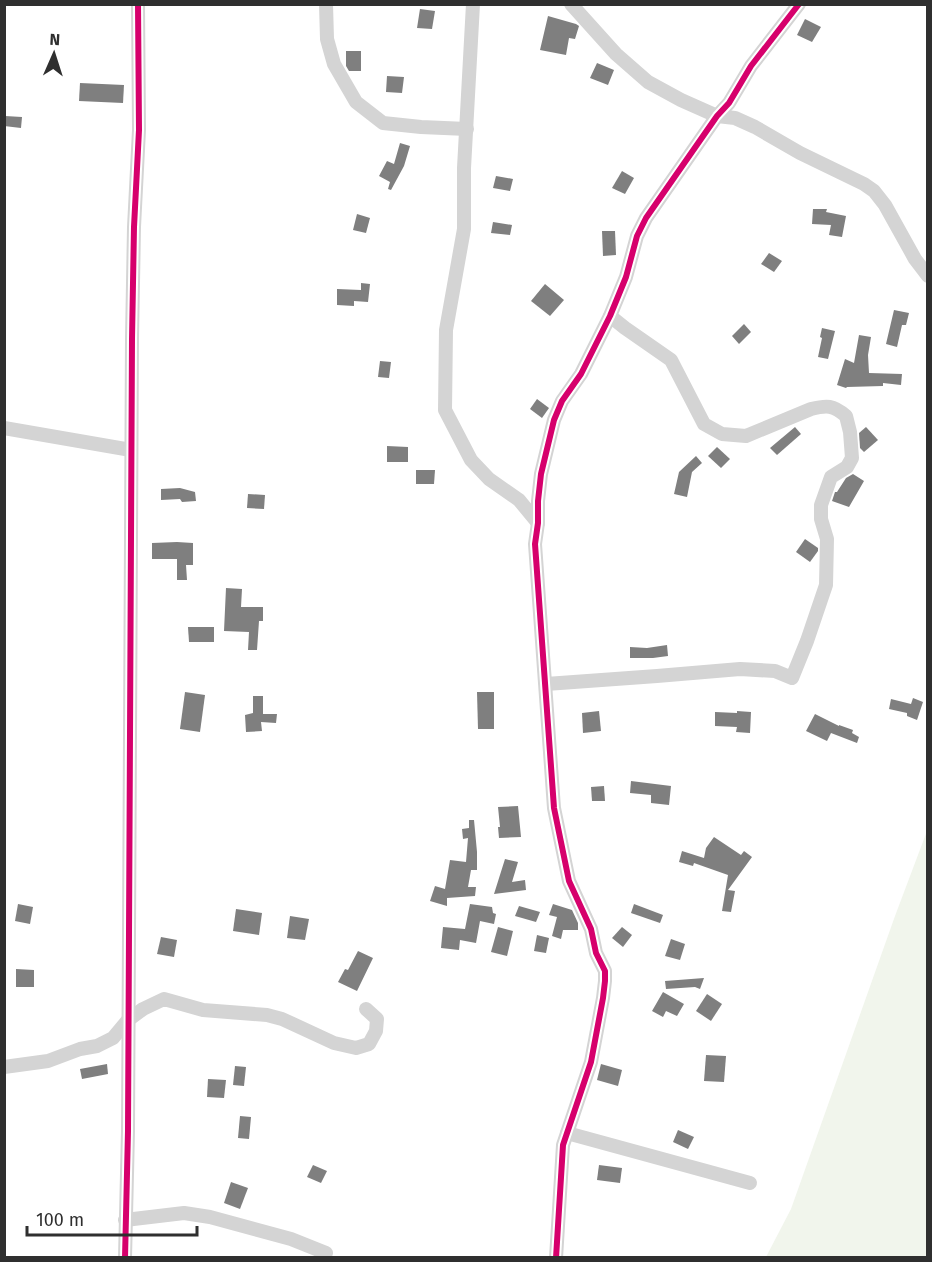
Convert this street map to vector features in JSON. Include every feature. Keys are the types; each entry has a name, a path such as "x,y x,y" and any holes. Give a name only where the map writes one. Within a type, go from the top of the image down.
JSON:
{"street":[{"path":"125,1257 128,1131 134,227 139,130 138,4"},
{"path":"326,4 327,39 334,64 356,102 383,123 467,129"},
{"path":"473,4 464,229 446,330 445,410 471,460 489,479 519,500 538,523"},
{"path":"572,4 616,54 648,82 717,116 735,118 755,127 800,153 864,184 885,205 927,276"},
{"path":"556,1257 563,1145 591,1062 603,998 605,971 596,952 591,929 569,881 554,808 535,544 542,474 554,420 562,401 582,375 610,316 626,277 637,236 646,218 717,116 729,103 751,66 799,4"},
{"path":"546,684 740,669 775,670 792,678 826,585 827,538 821,519 821,505 831,477 847,467 852,458 846,416 831,406 812,409 746,436 722,434 704,424 671,360 610,316"},
{"path":"4,428 132,450"},
{"path":"4,1067 48,1061 80,1049 97,1046 113,1038 128,1020 143,1009 164,999 203,1010 267,1015 282,1019 334,1043 356,1048 369,1044 376,1031 377,1019 366,1009"},
{"path":"567,1132 750,1183"},
{"path":"125,1220 184,1213 210,1217 291,1239 326,1253"}],"shaded area":[{"path":"927,831 927,1257 766,1257 791,1209"}],"building":[{"path":"420,9 435,11 432,29 417,28"},
{"path":"548,16 579,26 575,39 569,38 566,55 540,50"},
{"path":"805,19 821,27 812,42 797,35"},
{"path":"346,51 361,51 361,71 349,71 346,66"},
{"path":"597,63 614,70 608,85 590,78"},
{"path":"387,76 404,77 402,93 386,92"},
{"path":"80,83 124,85 123,103 79,101"},
{"path":"5,116 22,117 21,128 4,126"},
{"path":"400,143 410,146 404,166 391,190 388,189 390,182 379,176 387,161 394,164"},
{"path":"622,171 634,178 625,194 612,188"},
{"path":"496,176 513,179 510,191 493,188"},
{"path":"813,209 827,209 826,212 846,216 842,237 829,235 831,225 812,224"},
{"path":"357,214 370,218 366,233 353,230"},
{"path":"493,222 512,225 510,235 491,233"},
{"path":"602,231 615,231 616,255 603,256"},
{"path":"769,253 782,261 774,272 761,264"},
{"path":"361,283 370,284 368,302 354,301 354,306 337,305 337,289 361,290"},
{"path":"545,284 564,300 550,316 531,301"},
{"path":"894,310 909,313 906,325 902,325 897,347 886,344"},
{"path":"744,324 751,332 739,344 732,336"},
{"path":"822,328 835,331 828,359 818,357"},
{"path":"859,335 871,337 868,355 869,373 902,374 901,385 883,383 883,386 846,388 837,385 845,359 854,363"},
{"path":"380,361 391,362 389,378 378,377"},
{"path":"537,399 549,408 542,418 530,409"},
{"path":"795,427 801,434 777,455 770,448"},
{"path":"866,427 878,440 864,452 860,448 859,433"},
{"path":"387,446 408,447 408,462 387,462"},
{"path":"717,447 730,459 721,468 708,456"},
{"path":"696,456 702,463 692,472 687,497 674,494 679,472"},
{"path":"416,470 435,470 434,484 416,484"},
{"path":"853,474 864,481 849,507 832,501 835,492 846,478"},
{"path":"180,488 195,492 196,501 161,500 161,489"},
{"path":"248,494 265,495 264,509 247,508"},
{"path":"805,539 818,548 810,562 796,552"},
{"path":"152,543 193,543 193,565 186,565 187,580 177,580 177,559 152,559"},
{"path":"226,588 242,589 241,607 263,607 263,621 259,621 257,650 248,650 249,632 224,631"},
{"path":"188,627 214,627 214,642 189,642"},
{"path":"667,645 668,656 630,658 630,647 647,648"},
{"path":"185,692 205,695 200,732 180,729"},
{"path":"477,692 494,692 494,729 478,729"},
{"path":"253,696 263,696 263,714 277,714 276,723 261,722 262,731 246,732 245,715 253,713"},
{"path":"913,698 923,702 917,720 907,716 907,713 889,709 891,699 911,704"},
{"path":"599,711 601,731 583,733 582,713"},
{"path":"737,711 751,712 750,733 736,732 737,727 715,726 715,712 737,713"},
{"path":"815,714 853,730 852,733 859,737 857,743 831,733 827,741 806,731"},
{"path":"631,781 671,786 669,805 651,803 651,795 630,793"},
{"path":"604,786 605,801 592,801 591,787"},
{"path":"518,806 521,837 499,838 498,807"},
{"path":"469,820 474,820 477,870 471,870 468,887 476,887 475,896 447,898 447,906 430,901 435,886 445,889 450,860 466,862 468,838 463,839 462,829 469,828"},
{"path":"714,837 741,855 744,851 752,857 728,890 735,891 731,912 722,911 728,875 694,863 693,866 679,862 682,851 704,858 706,848"},
{"path":"505,859 518,862 512,882 525,880 526,890 494,894"},
{"path":"18,904 33,907 30,924 15,921"},
{"path":"470,904 492,907 493,913 496,914 494,924 480,921 476,943 460,940 459,950 441,948 443,927 465,929"},
{"path":"553,904 572,910 578,923 578,930 563,930 561,939 552,936 557,917 549,915"},
{"path":"634,904 663,915 660,923 631,913"},
{"path":"519,906 540,912 536,922 515,916"},
{"path":"236,909 262,913 259,935 233,931"},
{"path":"290,916 309,919 305,940 287,938"},
{"path":"498,927 513,931 507,956 491,952"},
{"path":"622,927 632,935 623,947 612,938"},
{"path":"537,935 549,938 546,953 534,951"},
{"path":"161,937 177,940 174,957 157,954"},
{"path":"671,939 685,944 680,960 665,956"},
{"path":"358,951 373,958 357,991 338,982 345,969 348,970"},
{"path":"16,969 34,970 34,987 16,987"},
{"path":"704,978 700,989 695,987 666,989 665,981"},
{"path":"663,992 684,1004 677,1016 666,1011 663,1017 652,1011"},
{"path":"707,994 722,1004 711,1021 696,1011"},
{"path":"706,1055 726,1056 724,1082 704,1081"},
{"path":"107,1064 108,1074 82,1079 80,1069"},
{"path":"601,1064 622,1070 618,1086 597,1080"},
{"path":"235,1066 246,1067 244,1086 233,1085"},
{"path":"208,1079 226,1080 224,1098 207,1097"},
{"path":"240,1116 251,1117 249,1139 238,1138"},
{"path":"678,1130 694,1137 688,1149 673,1142"},
{"path":"313,1165 327,1171 321,1183 307,1177"},
{"path":"599,1165 622,1168 620,1183 597,1180"},
{"path":"231,1182 248,1188 240,1209 224,1203"}],"cycle path":[{"path":"125,1258 128,1131 132,339 139,130 138,4"},
{"path":"556,1258 563,1145 591,1062 603,998 605,971 596,953 591,929 569,881 554,808 535,544 541,474 554,420 562,401 581,374 610,316 626,277 637,236 646,218 717,116 729,103 751,66 799,4"}]}
